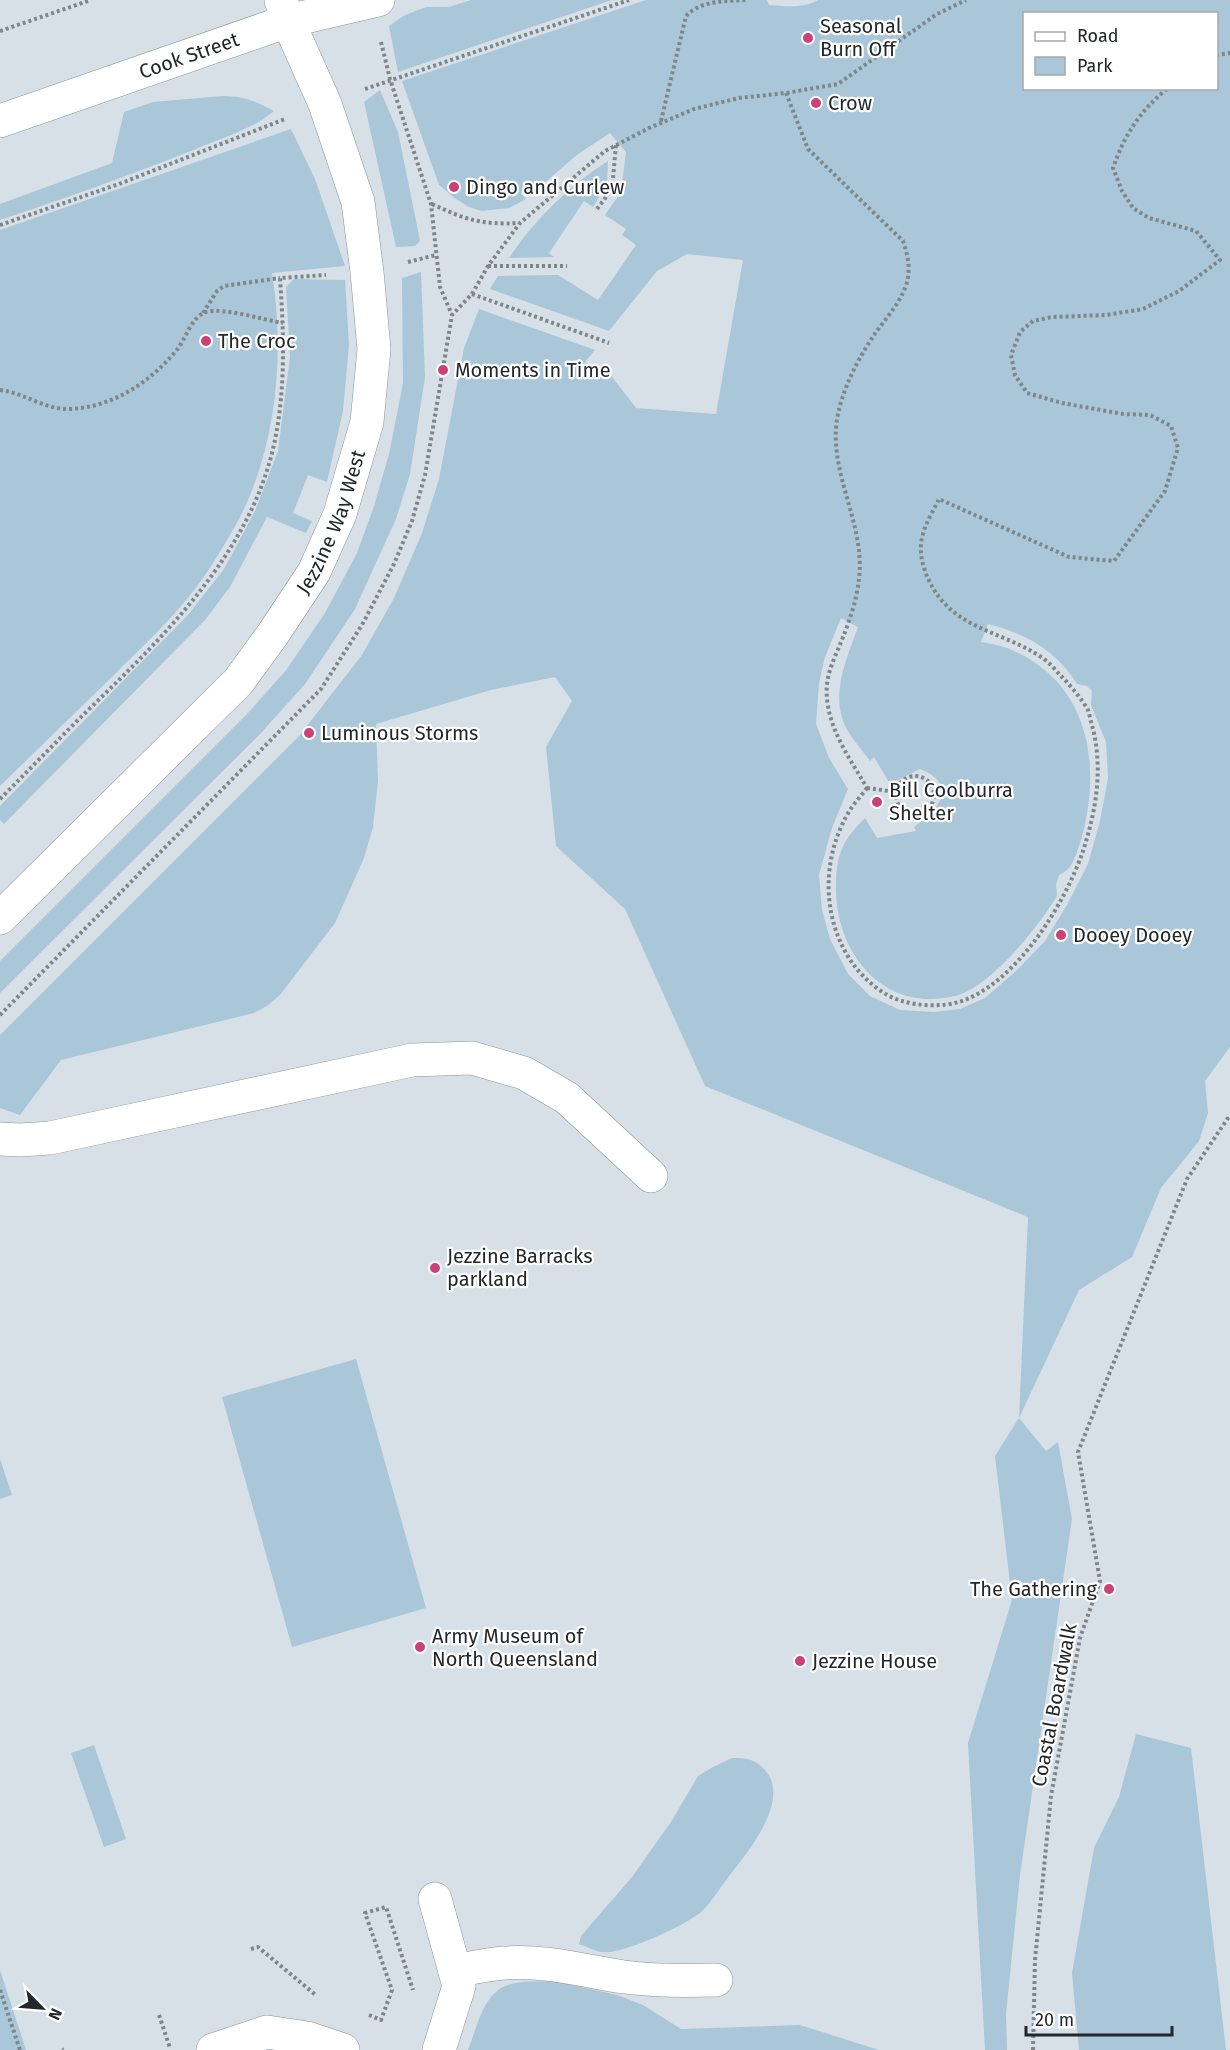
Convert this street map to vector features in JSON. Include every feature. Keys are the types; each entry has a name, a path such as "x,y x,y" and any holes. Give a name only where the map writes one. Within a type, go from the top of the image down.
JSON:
{"street":[{"name":"Cook Street","path":"0,121 284,11 375,1"},
{"name":"Jezzine Way West","path":"0,918 238,682 314,572 340,514 367,422 374,349 367,272 358,202 325,104 284,11"},
{"path":"0,1138 21,1140 50,1138 412,1060 472,1058 524,1073 567,1098 651,1176"},
{"path":"435,1899 459,1986 439,2050"},
{"path":"455,1971 505,1963 538,1963 564,1965 623,1977 667,1981 716,1980"},
{"path":"213,2050 267,2032 307,2038 343,2050"}],"path":[{"path":"0,31 91,0"},
{"path":"0,225 119,184 390,79 629,0"},
{"path":"661,122 686,16 693,7 705,2 748,0"},
{"path":"452,315 472,294 488,266 520,223 605,151 661,122 694,109 740,98 838,84 937,14 966,0"},
{"path":"0,1016 321,689 362,626 407,532 425,475 452,315 440,287 431,204 390,79 375,1"},
{"path":"867,788 850,810 839,831 832,854 827,886 839,941 862,975 900,1001 929,1005 957,1002 976,994 996,981 1023,954 1048,923 1070,885 1094,814 1099,773 1095,740 1088,711 1068,683 1046,661 1024,647 967,622 943,604 930,582 921,558 922,535 939,499 1069,557 1114,561 1165,491 1178,448 1171,426 1150,415 1123,414 1062,403 1027,393 1015,375 1011,355 1020,332 1033,321 1052,317 1106,315 1143,309 1179,291 1220,260 1196,231 1149,218 1133,208 1122,191 1113,168 1122,142 1148,105 1166,90"},
{"path":"786,93 808,148 903,241 909,259 908,278 900,298 873,337 846,386 838,414 835,439 846,497 855,522 859,549 859,580 844,635 831,662 825,682 828,707 834,726 867,788"},
{"path":"597,209 612,189 616,145"},
{"path":"431,204 471,221 494,224 520,223"},
{"path":"0,390 26,396 52,408 70,409 103,404 119,398 147,379 177,350 195,319 203,313 217,291 224,286 280,278 367,272 436,255"},
{"path":"488,266 567,266"},
{"path":"0,799 171,628 217,570 249,512 273,451 280,412 283,323 280,278"},
{"path":"472,294 609,343"},
{"path":"203,313 220,311 283,323"},
{"path":"920,776 931,783 935,795 927,811 914,815 898,804 897,792 908,777 920,776"},
{"path":"867,788 897,792"},
{"name":"Coastal Boardwalk","path":"1033,2050 1035,1960 1051,1796 1080,1638 1100,1581 1078,1452 1187,1179 1230,1115"},
{"path":"360,2012 381,2020 392,1990 365,1913 386,1906 416,2000"},
{"path":"251,1949 258,1947 318,1997"},
{"path":"0,1990 20,2050"},
{"path":"159,2015 171,2050"}],"green space":[{"path":"471,0 612,0 398,72 389,26 405,15 426,7 449,7"},
{"path":"646,0 767,0 769,5 794,6 806,5 818,0 1230,0 1230,1047 1205,1081 1208,1113 1199,1141 1161,1188 1132,1257 1079,1290 1019,1418 1028,1217 705,1086 625,909 556,846 546,747 572,701 555,677 491,690 376,724 378,781 373,827 364,858 335,923 280,995 267,1006 254,1013 61,1060 20,1115 0,1108 0,1035 299,736 362,655 394,598 422,533 439,479 464,348 479,309 595,350 585,362 597,376 606,369 636,408 716,414 743,260 687,254 657,271 609,331 490,289 498,276 558,275 598,300 636,245 622,235 626,229 605,215 621,192 626,152 610,133 578,154 542,185 537,181 521,193 526,199 509,208 482,211 469,207 439,185 402,81","holes":["841,618 858,627 840,683 840,706 847,729 870,761 874,757 890,784 920,769 932,775 939,782 942,790 941,798 931,813 914,827 916,831 877,838 865,818 854,829 841,851 837,866 836,892 839,916 846,938 856,958 870,974 887,987 907,996 930,999 955,996 969,991 998,969 1026,939 1057,896 1056,885 1059,875 1073,862 1085,824 1090,771 1081,722 1071,700 1056,681 1036,664 1008,649 981,642 988,624 1015,633 1039,645 1060,662 1077,684 1087,686 1092,691 1091,705 1106,742 1108,778 1100,821 1088,864 1067,905 1045,941 1016,971 985,998 960,1009 934,1012 900,1010 870,996 848,974 830,939 822,910 819,875 832,828 848,789 829,758 816,724 819,683 825,657"]},
{"path":"380,90 398,132 420,241 415,246 396,247 364,102"},
{"path":"222,96 249,100 274,111 257,123 226,137 74,195 0,220 0,204 112,163 124,112 153,102"},
{"path":"291,129 315,179 345,266 272,273 278,330 276,388 266,445 248,500 213,563 181,607 0,786 0,230"},
{"path":"608,161 607,184 593,207 584,201 549,253 554,257 509,258 554,204"},
{"path":"421,272 425,377 410,474 396,519 355,609 305,684 261,733 0,993 0,961 248,713 287,669 325,613 357,553 389,454 403,383 402,278"},
{"path":"294,279 345,280 349,345 343,411 327,482 308,475 293,513 312,521 306,533 267,517 230,587 205,620 4,824 0,820 0,806 188,615 224,569 255,511 278,451 290,357 286,287"},
{"path":"356,1359 426,1608 292,1647 222,1397"},
{"path":"1019,1418 1046,1451 1058,1442 1072,1519 1020,1875 1006,2014 1007,2050 985,2050 968,1743 1012,1600 995,1456"},
{"path":"0,1459 12,1495 0,1499"},
{"path":"1136,1734 1191,1748 1226,2050 1079,2050 1072,1973 1094,1848 1119,1797"},
{"path":"94,1745 126,1839 104,1847 71,1753"},
{"path":"732,1758 742,1758 758,1763 772,1783 773,1797 770,1812 763,1827 745,1856 709,1904 683,1924 623,1949 601,1952 579,1944 581,1936 632,1877 671,1822 698,1776"},
{"path":"0,1970 26,2050 0,2050"},
{"path":"555,1981 617,1995 643,2005 681,2029 800,2025 879,2050 468,2050 482,2012 492,1995 499,1989 519,1982"}],"place":[{"name":"Seasonal Burn Off","path":"808,38"},
{"name":"Crow","path":"816,103"},
{"name":"Dingo and Curlew","path":"454,187"},
{"name":"The Croc","path":"206,341"},
{"name":"Moments in Time","path":"443,370"},
{"name":"Luminous Storms","path":"309,733"},
{"name":"Bill Coolburra Shelter","path":"877,802"},
{"name":"Dooey Dooey","path":"1061,935"},
{"name":"Jezzine Barracks parkland","path":"435,1268"},
{"name":"The Gathering","path":"1109,1589"},
{"name":"Army Museum of North Queensland","path":"420,1647"},
{"name":"Jezzine House","path":"800,1661"}]}
